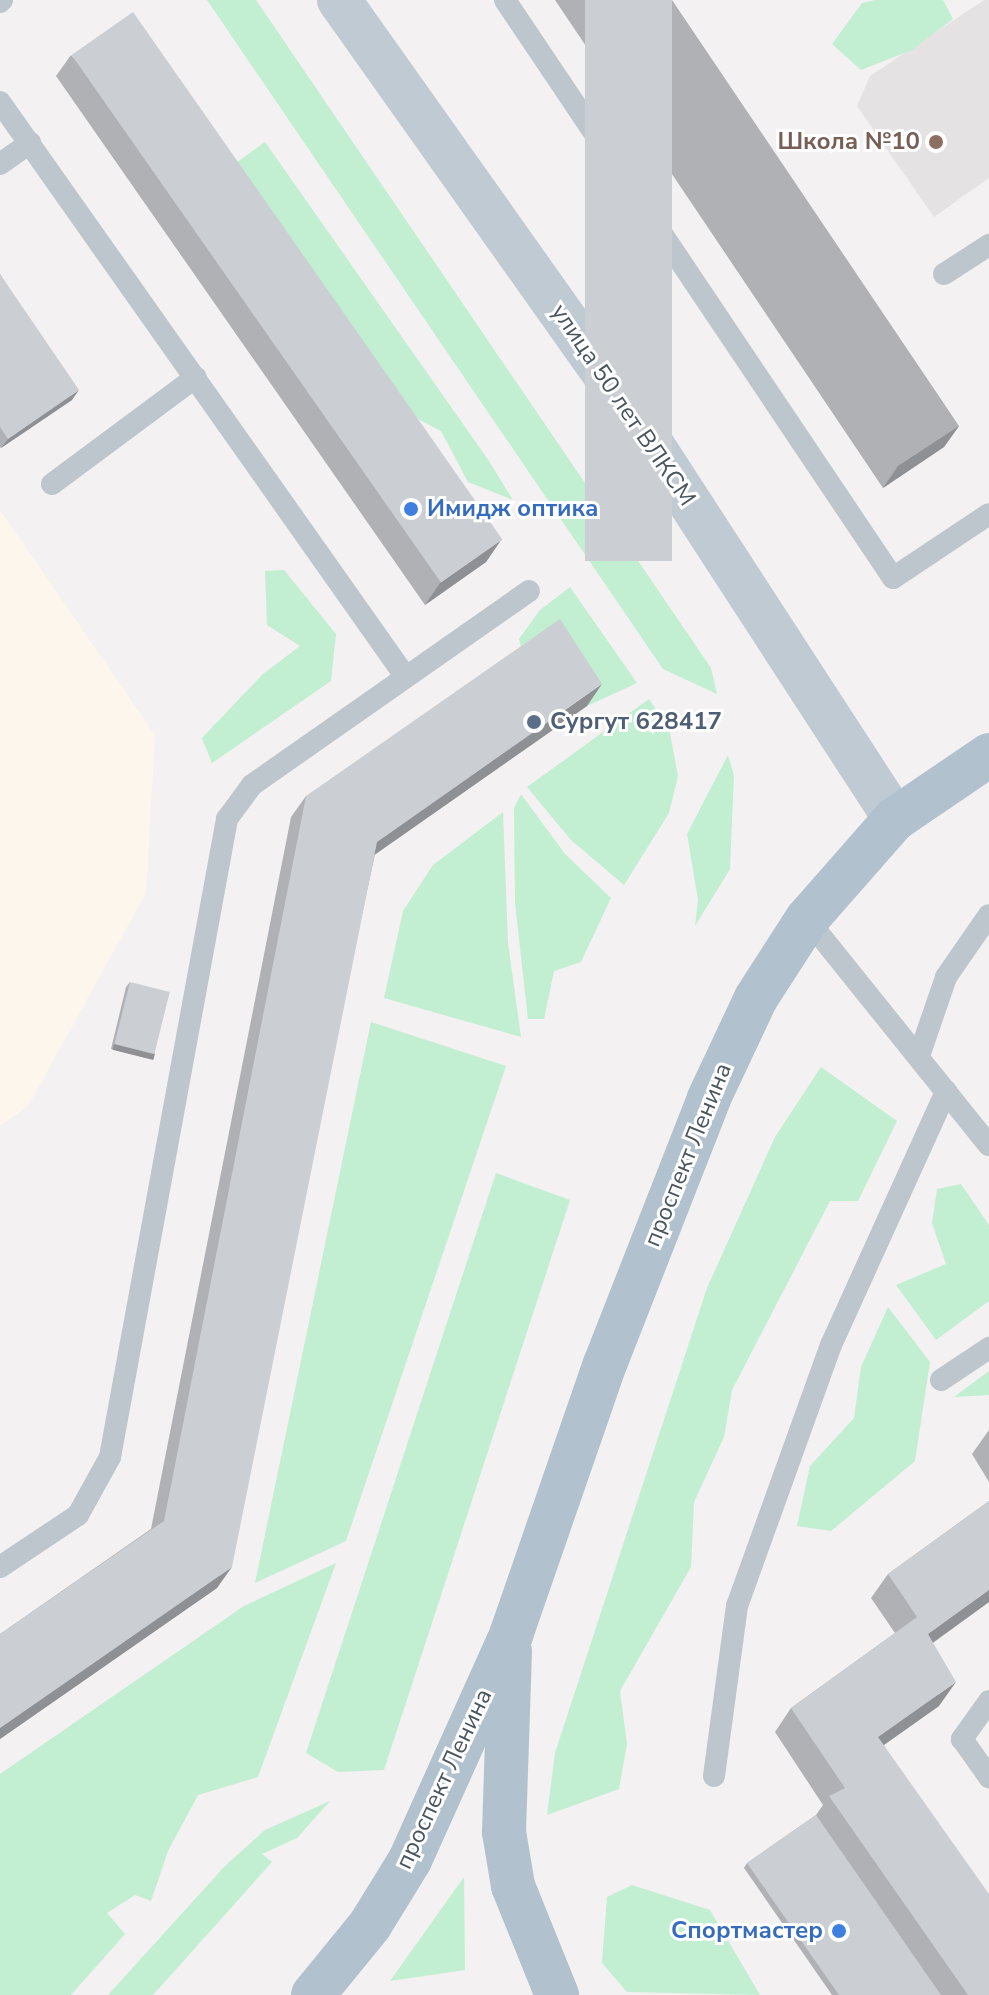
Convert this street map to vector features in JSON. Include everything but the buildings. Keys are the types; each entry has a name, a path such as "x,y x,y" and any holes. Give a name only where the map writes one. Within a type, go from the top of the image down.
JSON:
{"main road":[{"name":"улица 50 лет ВЛКСМ","path":"339,0 629,409 895,819"},
{"name":"проспект Ленина","path":"313,1995 370,1925 410,1860 511,1635 605,1364 709,1098 756,998 807,919 895,819 989,755"},
{"name":"проспект Ленина","path":"511,1635 504,1832 513,1886 557,1995"}],"lane":[{"path":"505,0 893,578 989,514"},
{"path":"0,102 405,676"},
{"path":"0,164 30,143"},
{"path":"944,274 989,245"},
{"path":"52,484 196,377"},
{"path":"0,1567 78,1515 110,1457 227,819 252,785 529,591"},
{"path":"919,1056 946,977 989,915"},
{"path":"807,919 989,1145"},
{"path":"714,1776 737,1606 831,1345 946,1091"},
{"path":"941,1380 989,1348"},
{"path":"989,1701 962,1739 989,1777"}],"shaded area":[{"name":"Школа №10","path":"984,0 989,0 989,178 934,217 857,106 870,76"},
{"path":"0,510 155,735 146,893 28,1106 0,1126"}],"green space":[{"path":"207,0 256,0 711,668 717,694 663,669"},
{"path":"875,0 943,0 953,19 912,50 861,70 832,44 862,3"},
{"path":"265,142 489,461 513,500 468,482 441,431 397,408 229,168"},
{"path":"284,570 336,634 331,681 212,763 202,738 263,674 300,646 267,625 265,571"},
{"path":"570,587 637,683 587,706 546,640 523,655 519,639 540,610"},
{"path":"649,699 669,728 678,776 669,813 624,885 571,840 527,787"},
{"path":"728,755 734,775 730,869 695,926 698,900 687,834"},
{"path":"521,794 565,854 611,898 581,962 554,971 544,1019 528,1019 515,903 514,808"},
{"path":"503,812 508,943 521,1037 384,998 403,911 433,865"},
{"path":"371,1022 506,1066 346,1541 255,1583"},
{"path":"821,1067 897,1121 858,1201 830,1201 732,1390 724,1437 694,1502 691,1567 620,1691 627,1744 619,1789 547,1815 555,1753 707,1288 775,1137"},
{"path":"496,1173 570,1200 384,1770 338,1772 306,1753"},
{"path":"961,1184 989,1225 989,1301 936,1340 896,1285 946,1264 932,1223 937,1189"},
{"path":"888,1307 930,1362 915,1461 831,1531 797,1526 810,1466 854,1418 861,1367"},
{"path":"989,1371 989,1395 954,1397"},
{"path":"336,1563 258,1777 198,1795 168,1851 151,1901 135,1895 107,1913 125,1934 71,1995 0,1995 0,1774 244,1606"},
{"path":"330,1801 297,1838 262,1854 272,1862 153,1995 108,1995 225,1866 265,1830"},
{"path":"464,1877 465,1970 390,1981"},
{"path":"632,1885 710,1910 760,1995 627,1992 602,1963 607,1897"}],"place":[{"name":"Школа №10","path":"936,142"},
{"name":"Имидж оптика","path":"411,509"},
{"name":"Сургут 628417","path":"534,722"},
{"name":"Спортмастер","path":"839,1931"}]}
